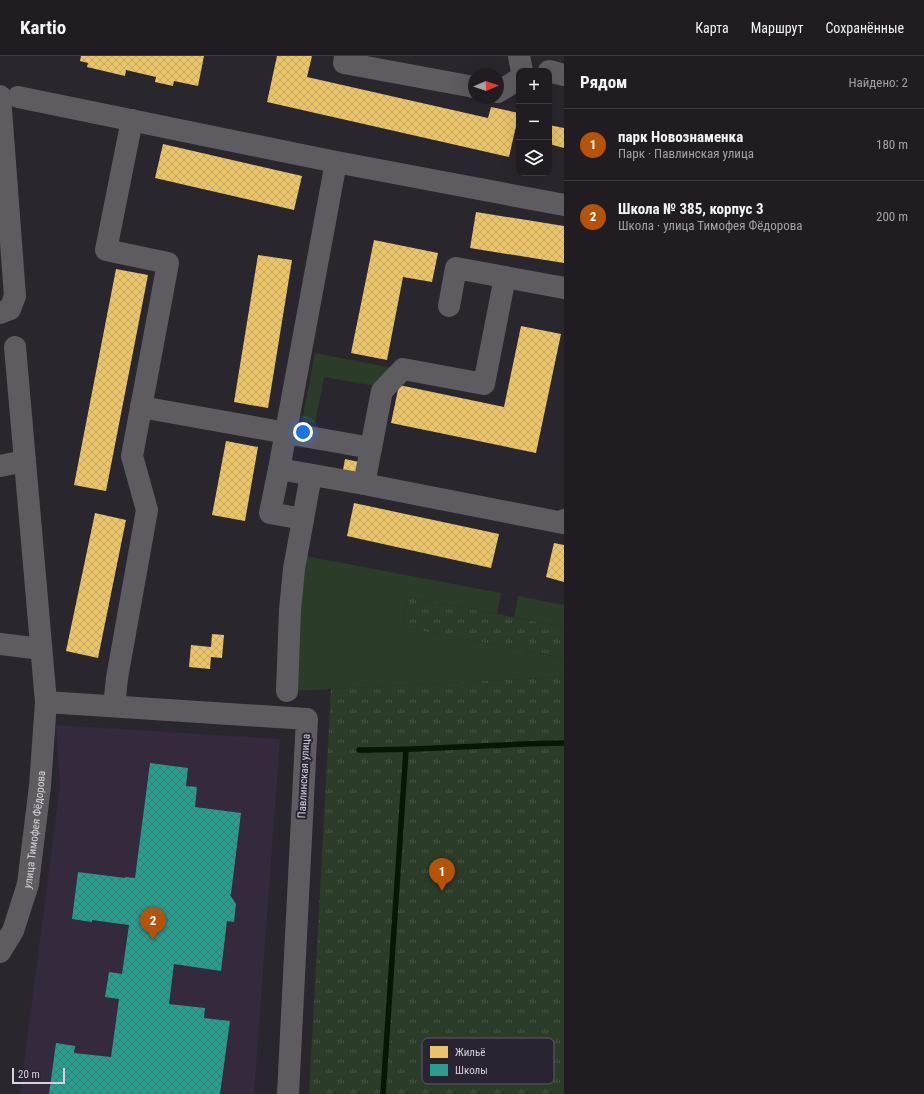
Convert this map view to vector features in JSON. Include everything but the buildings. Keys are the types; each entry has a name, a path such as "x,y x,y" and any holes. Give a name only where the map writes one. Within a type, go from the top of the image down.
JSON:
{"street":[{"path":"345,56 344,63 468,86"},
{"path":"519,56 521,68"},
{"path":"552,72 564,75"},
{"path":"504,89 516,82"},
{"path":"5,311 15,296 1,124 9,96 336,162 564,205"},
{"path":"114,706 117,678 147,510 132,456 168,263 106,250 132,120"},
{"path":"303,519 270,513 336,162"},
{"path":"449,306 456,268 564,288"},
{"path":"364,484 382,391 403,369 484,384 505,278"},
{"name":"улица Тимофея Фёдорова","path":"0,952 12,931 28,884 40,786 46,702 15,347"},
{"path":"141,407 371,448"},
{"path":"0,466 25,461"},
{"path":"278,469 364,484 564,523 564,520"},
{"path":"287,691 290,610 294,569 311,475"},
{"path":"0,644 41,649"},
{"name":"Павлинская улица","path":"46,702 307,720 288,1094"}],"shaded area":[{"path":"56,725 280,739 254,1094 20,1094 60,786"}],"green space":[{"path":"315,353 398,369 375,386 324,377 315,423 302,421"},
{"path":"306,556 501,593 497,614 408,597 402,627 564,658 564,677 295,691 297,617"},
{"path":"518,596 564,605 564,627 514,617"},
{"path":"408,597 564,627 564,658 402,627"},
{"path":"564,677 564,1094 309,1094 331,689"}],"waterway":[{"path":"359,750 564,743"},
{"path":"383,1094 406,750"}],"place":[{"name":"парк Новознаменка","path":"442,891"},
{"name":"Школа № 385, корпус 3","path":"153,940"}]}
